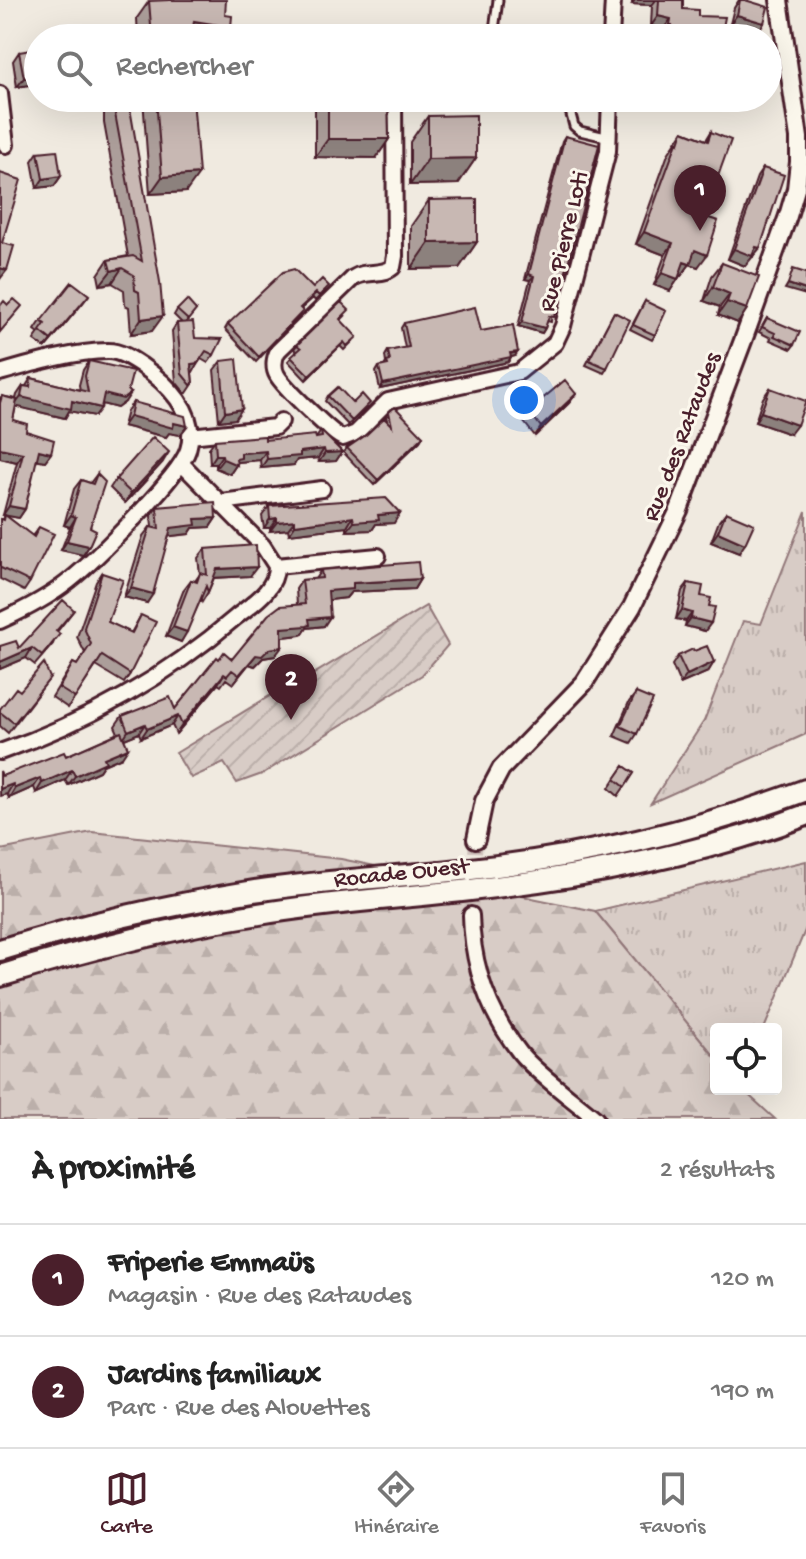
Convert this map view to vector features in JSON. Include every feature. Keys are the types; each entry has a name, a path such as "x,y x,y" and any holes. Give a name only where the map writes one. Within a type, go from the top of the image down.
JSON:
{"main road":[{"name":"Rocade Ouest","path":"0,950 97,922 211,898 315,883 494,866 627,843 728,817 806,790"},
{"name":"Rocade Ouest","path":"0,976 130,939 259,914 509,885 632,864 737,838 806,815"}],"street":[{"path":"612,24 613,0"},
{"name":"Rue des Rataudes","path":"476,839 484,801 501,769 584,683 632,607 679,510 744,338 788,216 796,189 799,162 799,138 779,0"},
{"path":"0,94 6,145"},
{"name":"Rue Pierre Loti","path":"394,112 393,267 383,272 360,273 353,278 278,351 274,359 277,375 331,432 343,438 356,433 388,401 515,374 555,343 563,326 610,138 610,112"},
{"path":"0,373 41,361 109,351 134,361 174,393 188,418 190,436 182,464 69,581 44,599 0,621"},
{"path":"190,436 275,427 281,421"},
{"path":"0,752 100,710 175,665 261,596 274,581 276,566 263,546 182,464"},
{"path":"221,502 322,489"},
{"path":"276,566 378,556"},
{"path":"471,915 472,948 488,1001 521,1055 596,1119"}],"lane":[{"path":"495,24 498,0"},
{"path":"570,112 574,126 580,131 610,138"}],"green space":[{"path":"806,511 806,734 651,803 704,721 743,621 761,624"},
{"path":"426,606 448,645 422,675 262,774 237,783 224,763 191,778 176,753"},
{"path":"92,832 341,859 595,911 710,1051 710,1095 749,1095 775,1119 0,1119 0,850"},
{"path":"806,861 806,928 766,1023 710,1023 710,1051 595,911"}],"building":[{"path":"226,0 225,15 232,16 231,24 194,21 194,24 151,24 149,1"},
{"path":"659,0 683,0 683,9 698,10 698,16 725,17 724,24 670,24 671,19 658,16"},
{"path":"740,0 768,7 764,23 737,15"},
{"path":"24,51 24,78 19,52"},
{"path":"115,112 131,112 163,316 141,319 134,275 122,268 111,271 108,260 133,256 142,261"},
{"path":"157,112 194,112 199,174 162,177"},
{"path":"328,112 388,112 389,139 328,139"},
{"path":"476,115 476,158 428,159 428,116"},
{"path":"683,131 708,141 711,132 731,140 717,179 707,175 697,204 712,209 709,218 718,221 707,255 695,250 690,264 684,262 678,279 662,273 673,243 644,232"},
{"path":"565,136 599,145 554,317 549,316 545,328 522,322 534,276 529,274"},
{"path":"57,150 61,176 43,179 38,152"},
{"path":"763,168 784,175 760,248 756,247 752,256 734,249"},
{"path":"0,173 21,180 2,243 14,246 7,270 0,268"},
{"path":"477,199 477,242 429,243 429,200"},
{"path":"722,263 759,277 747,309 727,302 730,294 713,287"},
{"path":"294,269 313,288 322,279 329,286 300,308 303,311 259,357 228,324 283,272"},
{"path":"793,269 806,273 806,290 788,284"},
{"path":"72,282 89,295 51,340 40,331 45,324 41,321"},
{"path":"14,299 22,306 0,332 0,306 4,301 8,305"},
{"path":"187,300 196,310 188,320 177,310"},
{"path":"645,301 666,311 655,335 633,325"},
{"path":"341,302 349,310 340,319 357,337 347,346 344,342 309,375 291,357 301,348 297,345"},
{"path":"475,307 481,331 513,325 518,352 510,353 511,357 383,384 379,367 388,365 388,351 409,347 404,323"},
{"path":"614,312 630,320 607,368 589,360"},
{"path":"767,318 800,332 794,345 762,327"},
{"path":"193,322 195,338 222,339 214,355 206,351 198,363 191,364 191,385 182,374 177,323"},
{"path":"237,359 242,409 225,412 221,361"},
{"path":"89,361 133,371 128,390 131,393 123,399 104,394 101,408 72,401 71,409 21,397 23,386 30,387 31,378 88,392 85,376"},
{"path":"565,380 576,394 541,427 525,406 541,400"},
{"path":"338,387 353,403 362,394 370,403 352,421 328,396"},
{"path":"770,388 806,401 797,425 761,412"},
{"path":"2,396 17,400 13,420 27,424 26,431 54,440 51,453 39,450 25,509 9,506 23,453 0,448"},
{"path":"133,402 185,416 187,426 174,423 173,428 130,416"},
{"path":"395,407 423,436 378,480 347,448 384,418 392,426 389,412"},
{"path":"321,431 342,452 325,453 324,449 300,452 300,456 267,459 266,451 241,453 241,458 236,459 237,465 223,459 222,455 216,455 215,440 265,436 265,440 315,435 316,438 322,437"},
{"path":"153,437 169,452 131,493 116,479"},
{"path":"97,474 105,482 90,527 96,530 89,546 67,541 76,517 71,515 81,480 93,484"},
{"path":"386,498 400,513 378,515 379,520 354,522 353,517 295,525 295,520 277,522 277,518 270,519 269,506"},
{"path":"215,502 216,518 195,519 196,525 171,528 153,594 131,588 150,527 159,529 157,507"},
{"path":"726,512 754,524 745,544 718,532"},
{"path":"5,515 34,537 39,527 54,534 30,582 0,569 0,519 4,520"},
{"path":"256,545 257,567 217,569 208,592 206,586 187,632 173,627 191,580 197,582 200,573 207,575 205,549"},
{"path":"418,562 420,579 353,583 353,589 328,591 330,617 309,619 310,625 307,626 282,628 282,647 269,649 262,656 256,655 239,675 232,670 227,676 224,674 182,725 178,716 147,729 145,724 128,731 122,716 170,697 175,709 217,657 219,659 224,652 232,659 268,615 280,606 305,604 302,580 322,578 321,570"},
{"path":"102,573 123,580 108,622 132,633 141,615 156,622 130,674 102,656 75,698 59,688 73,663 77,665 91,644 84,628"},
{"path":"688,583 703,586 701,596 711,598 709,606 715,607 711,623 691,618 692,613 682,610"},
{"path":"63,600 74,610 56,631 60,634 42,656 32,648 0,662 0,646 16,641 19,648"},
{"path":"707,646 714,662 687,675 678,656"},
{"path":"44,663 50,678 14,723 0,709 16,688 20,691"},
{"path":"636,693 653,700 637,734 620,726"},
{"path":"121,732 128,748 104,758 106,762 75,776 72,770 42,783 40,778 15,788 13,784 0,789 0,771 2,776 64,752 66,756"},
{"path":"624,766 634,773 625,787 615,779"}],"tunnel":[{"path":"471,915 476,839"}],"place":[{"name":"Friperie Emmaüs","path":"700,231"},
{"name":"Jardins familiaux","path":"291,720"}]}
